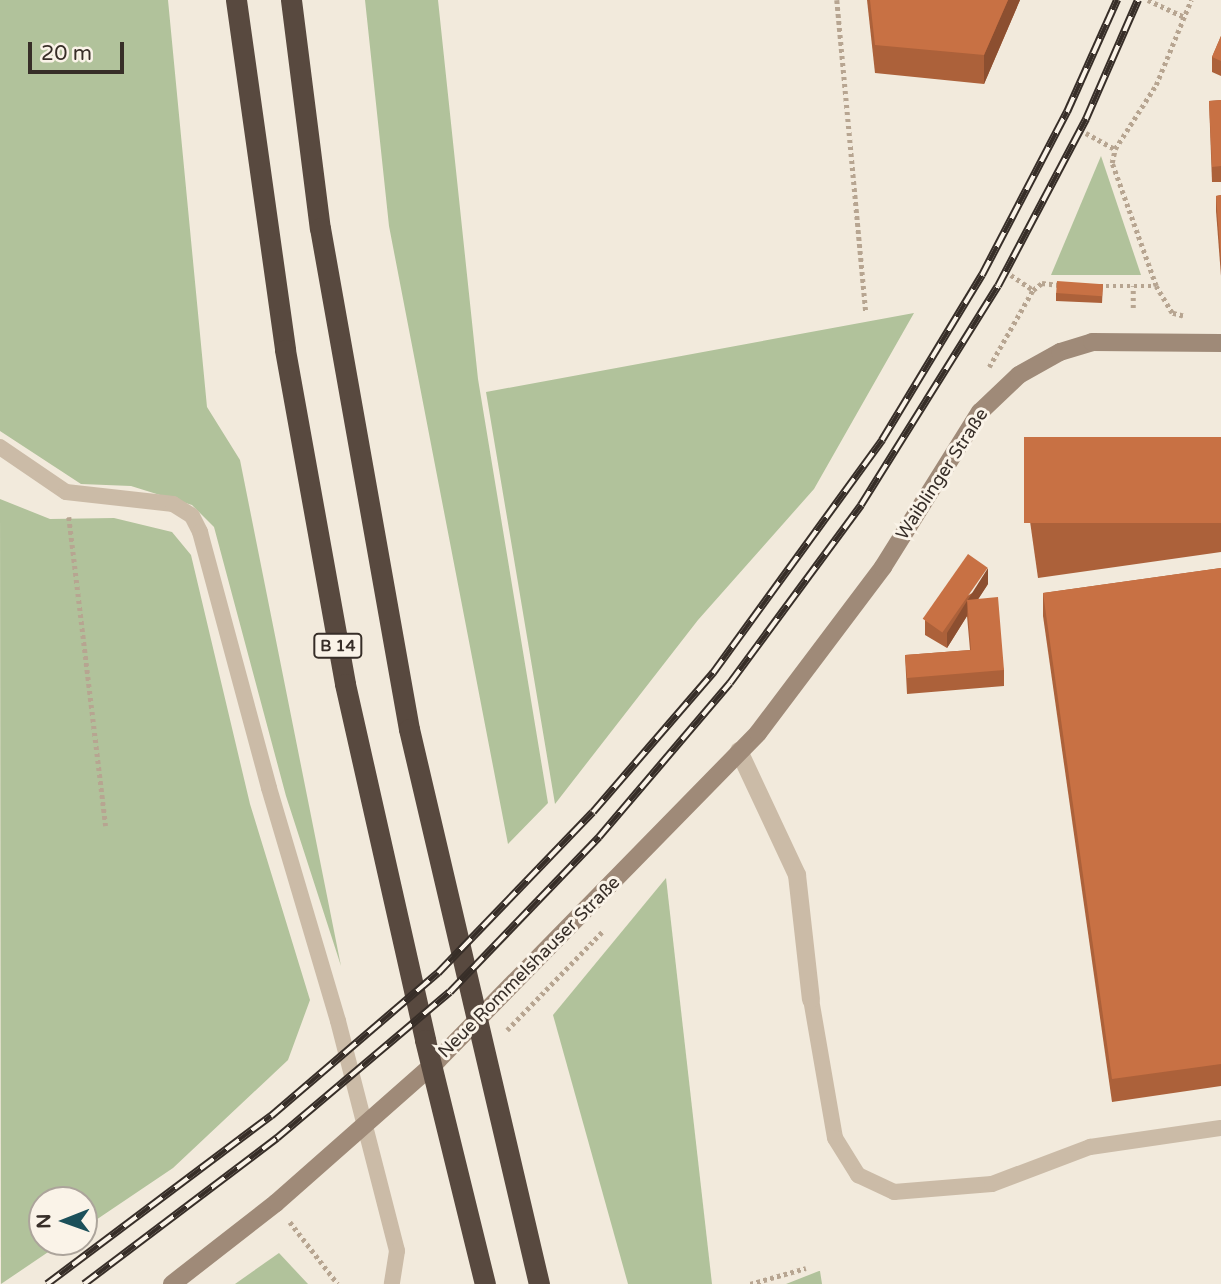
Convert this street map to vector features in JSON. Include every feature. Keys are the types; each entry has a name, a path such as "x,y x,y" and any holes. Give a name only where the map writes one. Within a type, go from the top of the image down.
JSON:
{"highway":[{"name":"B 14","path":"236,0 285,350 343,671 425,1041 485,1284"},
{"path":"291,0 323,242 409,729 539,1284"}],"street":[{"name":"Waiblinger Straße","path":"848,613 883,567 980,412 1019,375 1060,352 1092,342 1221,343"},
{"name":"Neue Rommelshauser Straße","path":"172,1284 305,1178 446,1052 739,751 848,613"},
{"path":"739,751 797,875 811,999"}],"lane":[{"path":"0,447 66,492 173,504 192,516 200,532 342,1035 397,1251 393,1284"},
{"path":"811,999 835,1138 858,1175 894,1192 992,1184 1090,1146 1221,1128"}],"path":[{"path":"837,0 866,313"},
{"path":"1148,0 1184,18"},
{"path":"1191,0 1156,85 1115,149 1112,163 1156,286 1172,313 1192,319"},
{"path":"1086,133 1115,149"},
{"path":"1011,275 1033,290"},
{"path":"986,371 1033,290 1042,284 1067,285"},
{"path":"1093,286 1156,286"},
{"path":"1133,286 1133,308"},
{"path":"66,492 106,826"},
{"path":"293,1226 338,1284"},
{"path":"750,1284 806,1268"}],"green space":[{"path":"0,0 168,0 207,407 240,460 341,966 286,796 214,527 192,505 131,486 81,484 0,431"},
{"path":"365,0 438,0 478,379 548,803 508,844 389,226"},
{"path":"1101,156 1141,275 1051,275"},
{"path":"914,313 814,489 698,620 555,804 486,392"},
{"path":"0,499 50,519 114,518 172,532 191,555 250,804 310,1000 288,1060 173,1168 98,1219 98,1186 28,1186 28,1256 42,1256 1,1284"},
{"path":"666,878 712,1284 628,1284 553,1015"},
{"path":"279,1253 308,1284 235,1284"},
{"path":"819,1271 822,1284 786,1284"}],"building":[{"path":"870,0 1008,0 984,55 875,45"},
{"path":"1221,36 1221,61 1212,57"},
{"path":"1221,100 1221,166 1212,167 1209,101"},
{"path":"1221,195 1221,260 1216,196"},
{"path":"1057,281 1103,284 1102,296 1056,293"},
{"path":"1024,437 1221,437 1221,523 1024,523"},
{"path":"968,554 988,568 942,632 923,619"},
{"path":"1221,568 1221,1064 1112,1079 1043,593"},
{"path":"998,597 1004,670 907,678 905,655 971,650 967,600"}],"railway":[{"path":"47,1284 271,1116 438,973 593,812 713,673 882,440 982,275 1067,112 1117,0"},
{"path":"84,1284 277,1138 450,992 599,837 730,683 861,505 998,286 1086,119 1138,0"}]}
